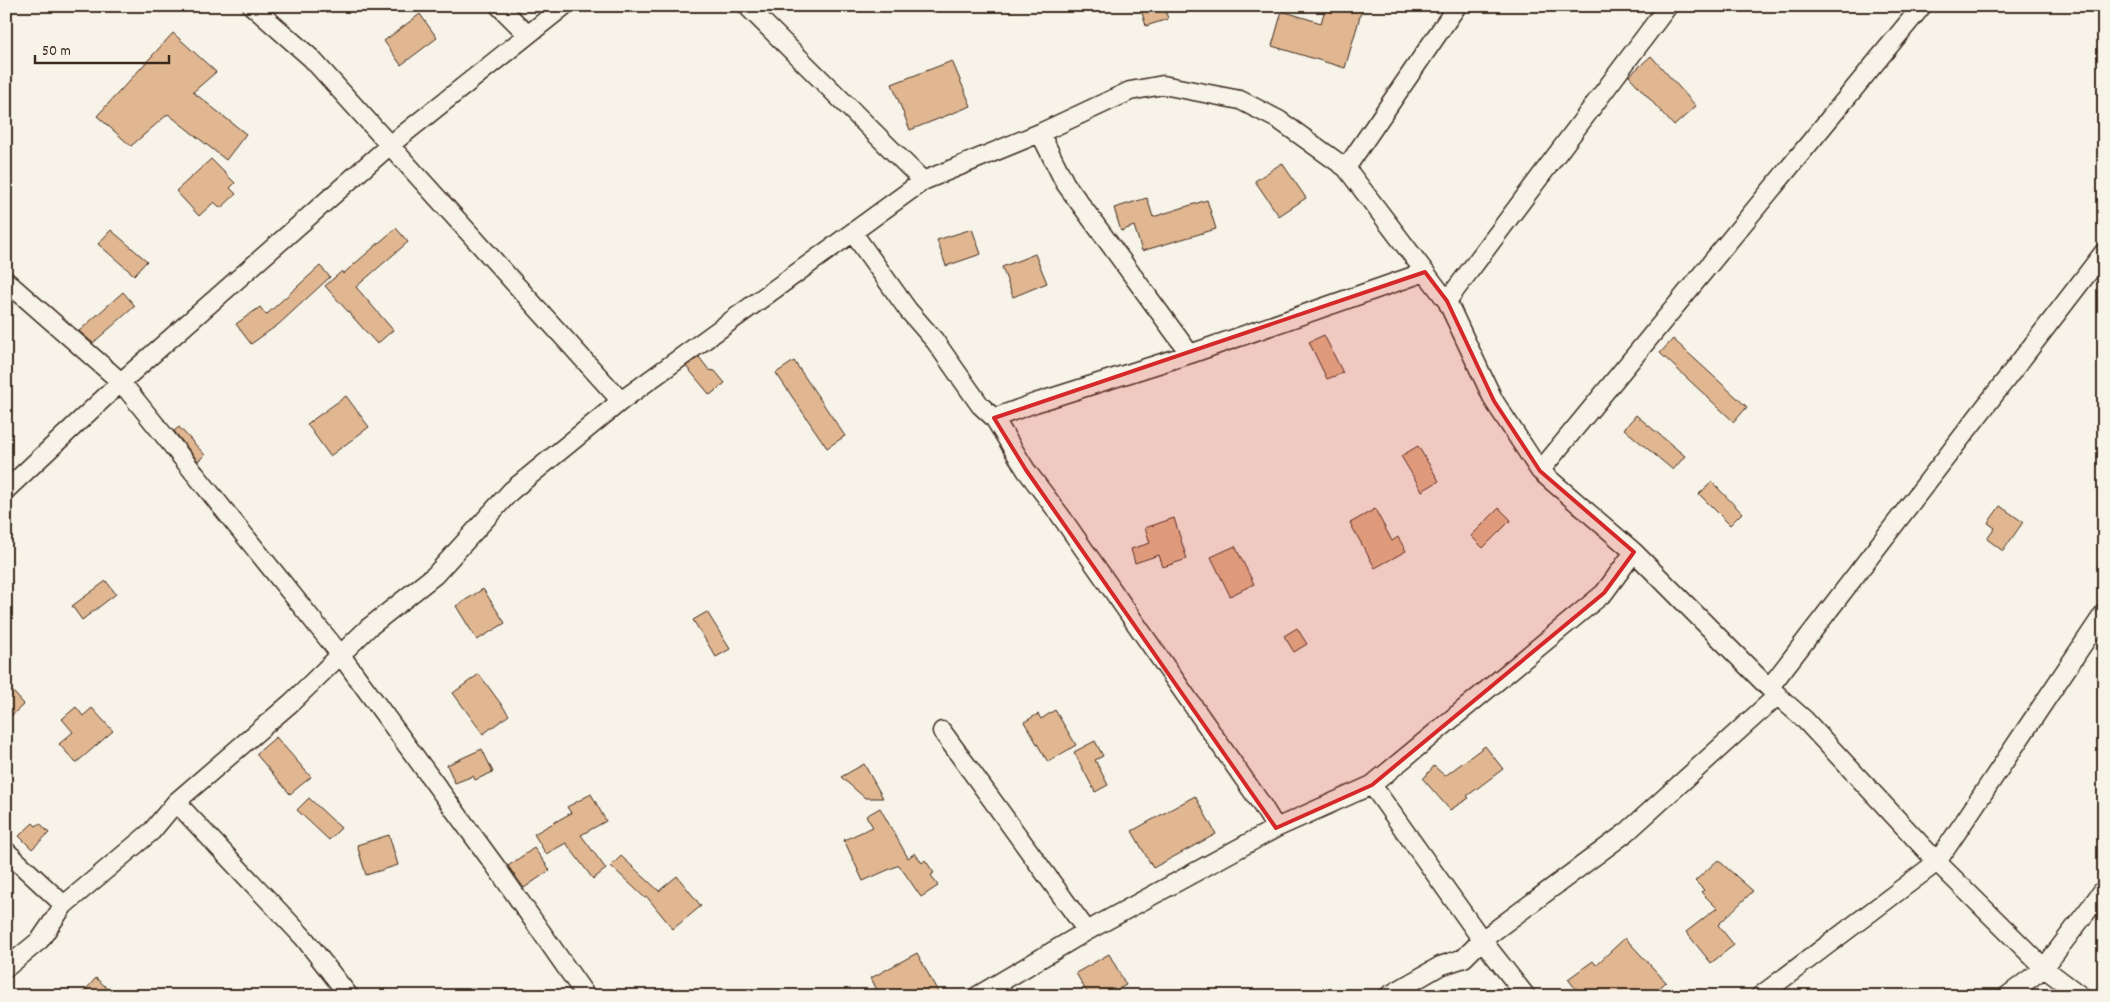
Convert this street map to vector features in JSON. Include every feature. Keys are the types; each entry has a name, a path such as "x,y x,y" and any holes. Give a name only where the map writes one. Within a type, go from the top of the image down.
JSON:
{"street":[{"path":"252,6 312,58 621,401"},
{"path":"499,6 528,35"},
{"path":"6,490 121,382 390,145 564,6"},
{"path":"747,6 923,181"},
{"path":"1346,168 1457,6"},
{"path":"1447,301 1668,6"},
{"path":"1540,471 1922,6"},
{"path":"6,968 40,940 64,905 152,831 176,802 292,702 368,628 435,574 511,491 621,401 923,181 1040,133 1130,91 1163,86 1240,100 1279,120 1346,168 1447,301 1494,401 1540,471 1634,552 1774,692 1804,718 1937,862 2044,968 2081,996"},
{"path":"1040,133 1065,183 1190,354"},
{"path":"853,233 980,405 994,418 1030,476 1060,515 1260,802 1276,828"},
{"path":"1388,996 1440,966 1464,958 1482,940 1627,832 1774,692 2104,252"},
{"path":"994,418 1035,403 1190,354 1425,272"},
{"path":"6,281 121,382 340,654 496,868 586,996"},
{"path":"977,996 1087,931 1276,828 1372,785 1604,593 1634,552"},
{"path":"1760,996 1937,862 2104,613"},
{"path":"942,731 1087,931"},
{"path":"1372,785 1482,940 1526,996"},
{"path":"176,802 304,938 349,996"},
{"path":"6,851 64,905"},
{"path":"2007,996 2044,968 2104,889"}],"highlighted area":[{"path":"1425,272 1447,301 1494,401 1540,471 1634,552 1604,593 1372,785 1276,828 1026,470 994,418"}],"building":[{"path":"1140,6 1164,6 1168,19 1146,26"},
{"path":"1326,6 1363,6 1345,68 1272,46 1282,11 1321,23"},
{"path":"420,14 437,38 401,65 384,41"},
{"path":"173,33 216,72 193,92 246,134 226,160 168,114 131,146 97,116"},
{"path":"1651,56 1696,106 1674,126 1629,76"},
{"path":"952,61 971,106 910,130 892,84"},
{"path":"211,159 235,183 230,188 236,194 221,208 214,202 199,216 176,191"},
{"path":"1282,163 1306,198 1279,216 1255,181"},
{"path":"1147,198 1153,217 1207,200 1216,229 1142,251 1134,226 1121,231 1114,208"},
{"path":"396,228 408,242 356,287 393,330 377,344 325,286 342,271 343,274"},
{"path":"972,229 981,254 946,266 937,240"},
{"path":"111,230 147,261 134,275 98,244"},
{"path":"1035,254 1047,283 1013,297 1002,267"},
{"path":"320,266 330,277 279,324 251,344 236,324 260,307 266,315"},
{"path":"123,292 135,306 93,343 79,331"},
{"path":"1324,335 1343,373 1327,379 1309,342"},
{"path":"1673,339 1747,407 1734,422 1660,353"},
{"path":"699,357 709,370 715,371 725,383 710,395 686,366"},
{"path":"794,361 845,436 827,448 776,373"},
{"path":"346,396 369,427 330,456 307,424"},
{"path":"1636,415 1685,456 1673,470 1624,429"},
{"path":"179,427 205,455 198,461 174,431"},
{"path":"1418,446 1439,481 1422,491 1401,456"},
{"path":"1712,482 1742,513 1730,525 1699,494"},
{"path":"2000,506 2023,522 2003,551 1987,539 1995,528 1988,523"},
{"path":"1499,508 1511,520 1483,548 1471,536"},
{"path":"1375,509 1392,541 1398,537 1406,551 1375,568 1350,523"},
{"path":"1174,518 1187,559 1163,567 1159,555 1135,563 1131,549 1150,543 1145,528"},
{"path":"1235,546 1254,584 1230,596 1211,557"},
{"path":"106,581 116,594 82,620 72,606"},
{"path":"483,589 505,623 477,640 456,606"},
{"path":"707,612 730,649 716,657 693,620"},
{"path":"1297,628 1307,644 1294,652 1284,636"},
{"path":"479,674 509,715 483,734 453,693"},
{"path":"6,684 24,704 6,721"},
{"path":"76,707 83,716 92,708 113,731 76,763 59,744 73,732 62,719"},
{"path":"1055,710 1076,745 1048,762 1024,722 1038,714 1041,719"},
{"path":"276,737 311,777 290,794 256,754"},
{"path":"1095,741 1103,756 1095,760 1108,785 1095,792 1074,752"},
{"path":"1485,746 1503,769 1467,796 1469,798 1450,810 1423,779 1434,766 1445,776"},
{"path":"482,749 493,772 475,780 473,776 455,783 447,765"},
{"path":"864,764 883,798 865,798 841,777"},
{"path":"591,794 606,821 581,835 606,869 593,879 566,843 546,854 534,834 571,813 567,807"},
{"path":"1195,796 1216,834 1153,868 1132,831"},
{"path":"309,798 341,828 329,840 297,810"},
{"path":"880,808 908,858 915,853 922,863 925,860 934,873 931,875 938,886 921,897 899,865 863,881 844,840 873,827 866,816"},
{"path":"33,823 36,826 40,823 49,833 32,849 19,836"},
{"path":"389,835 398,865 366,875 357,845"},
{"path":"534,848 550,870 524,888 508,866"},
{"path":"621,856 659,891 677,876 701,906 673,929 647,897 645,898 611,866"},
{"path":"1718,860 1753,891 1718,925 1734,945 1711,963 1686,932 1717,908 1701,892 1704,890 1695,881"},
{"path":"1625,938 1666,982 1651,996 1581,996 1568,979 1593,961 1596,965"},
{"path":"917,953 938,992 930,996 880,996 871,978"},
{"path":"1109,954 1126,985 1106,996 1089,996 1076,973"},
{"path":"96,978 116,996 80,996"}]}
